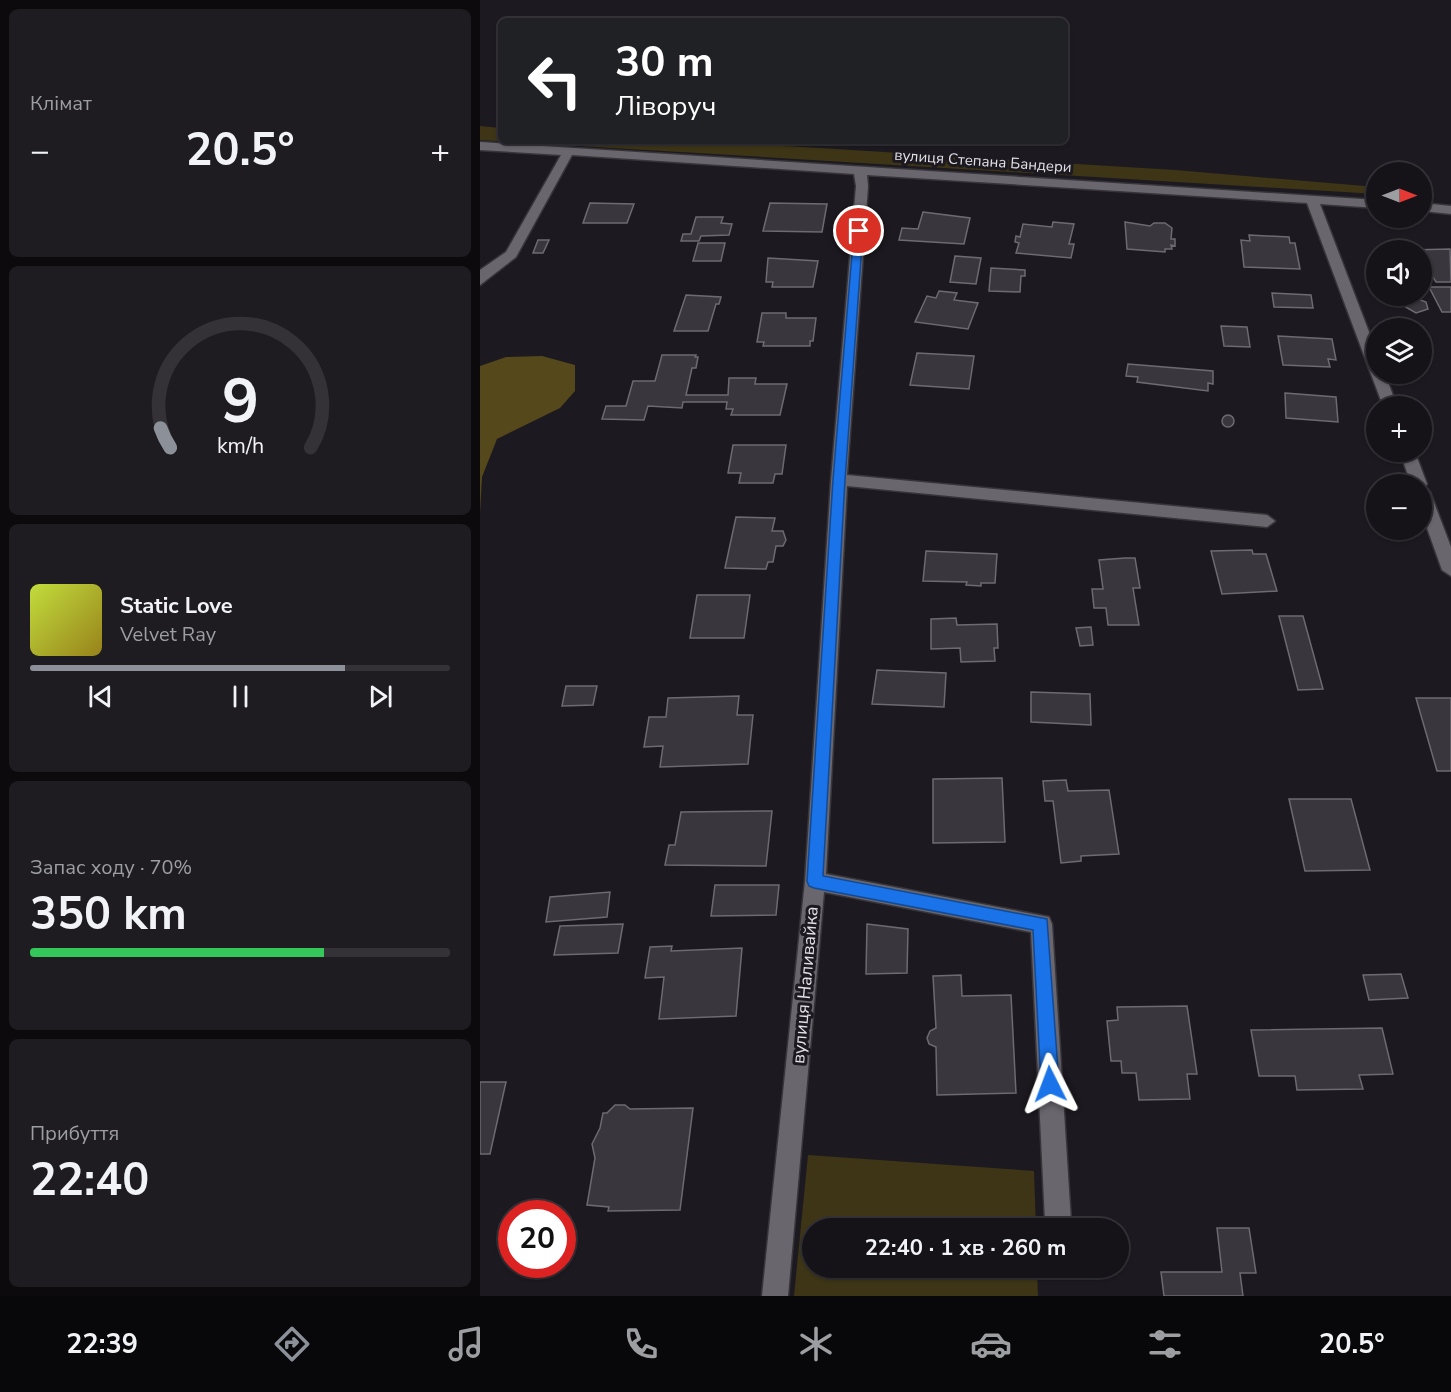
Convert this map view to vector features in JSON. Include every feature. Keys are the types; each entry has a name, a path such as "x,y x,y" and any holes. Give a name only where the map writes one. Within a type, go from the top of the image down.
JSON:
{"street":[{"name":"вулиця Степана Бандери","path":"480,146 1366,203"},
{"path":"480,281 482,274 511,254 568,152"},
{"name":"вулиця Наливайка","path":"776,1296 814,881 839,480 862,186 860,170"},
{"path":"1312,199 1366,344"},
{"path":"1432,208 1451,210"},
{"path":"839,480 1267,521"},
{"path":"1432,519 1451,570"},
{"path":"814,881 1041,924 1058,1218"}],"shaded area":[{"path":"480,126 498,128 498,141 480,140"},
{"path":"546,144 740,144 1175,170 1366,186 1366,193"},
{"path":"542,356 575,365 575,391 560,408 497,439 482,477 480,513 480,366 506,357"},
{"path":"808,1155 1034,1171 1036,1218 802,1218 802,1278 1037,1278 1038,1296 794,1296"}],"building":[{"path":"590,203 634,204 627,223 583,223"},
{"path":"770,203 827,204 822,232 763,231"},
{"path":"923,212 970,218 964,244 899,240 902,228 918,229"},
{"path":"696,217 723,217 721,223 732,224 729,235 701,236 699,241 681,241 683,234 691,234"},
{"path":"1053,222 1074,224 1069,244 1074,244 1071,258 1016,253 1019,243 1015,242 1016,236 1020,237 1023,224 1052,227"},
{"path":"1125,222 1150,226 1154,223 1165,223 1172,228 1171,239 1175,239 1175,246 1171,245 1172,249 1165,249 1165,252 1127,249"},
{"path":"1249,235 1289,237 1290,243 1295,243 1300,269 1244,267 1241,240 1250,241"},
{"path":"538,240 549,240 543,253 533,253"},
{"path":"698,243 725,243 721,261 693,261"},
{"path":"1432,249 1450,249 1451,282 1436,282 1432,277"},
{"path":"955,256 981,258 976,284 950,282"},
{"path":"768,258 818,261 813,287 772,287 773,282 766,282"},
{"path":"991,268 1025,270 1025,276 1021,276 1020,292 989,291"},
{"path":"1432,287 1451,287 1451,312 1442,312 1432,293"},
{"path":"939,291 957,293 954,300 978,303 968,329 915,322 927,296 936,298"},
{"path":"1272,293 1311,295 1313,308 1274,307"},
{"path":"686,295 721,297 719,304 716,304 708,331 674,331"},
{"path":"1404,306 1427,306 1428,309 1416,313"},
{"path":"762,313 786,313 786,318 816,318 813,341 810,341 810,346 763,346 764,342 757,342"},
{"path":"1221,326 1247,327 1250,347 1224,346"},
{"path":"1278,336 1332,339 1336,360 1328,359 1330,367 1283,365"},
{"path":"917,353 974,356 969,389 910,385"},
{"path":"662,355 696,355 695,357 698,357 696,368 692,368 686,395 728,395 729,378 756,378 755,384 787,384 780,415 731,415 733,409 726,409 727,402 683,402 682,408 648,406 644,420 602,419 606,406 626,406 633,381 655,381"},
{"path":"1128,364 1213,371 1213,384 1208,383 1208,391 1137,382 1138,377 1126,376"},
{"path":"1285,393 1336,397 1338,422 1286,418"},
{"path":"1230,415 1234,421 1230,427 1226,427 1222,419"},
{"path":"733,445 786,445 782,474 775,474 773,483 739,483 741,473 728,473"},
{"path":"736,517 775,518 772,531 783,531 786,540 783,546 776,546 773,562 768,562 766,569 725,568"},
{"path":"1252,550 1253,554 1266,554 1277,591 1222,594 1211,551"},
{"path":"926,551 997,554 995,583 981,583 981,586 966,585 967,582 923,581"},
{"path":"1135,558 1140,588 1133,588 1139,625 1108,625 1106,608 1094,608 1092,589 1103,589 1099,560"},
{"path":"697,595 750,595 744,638 690,638"},
{"path":"1279,616 1303,616 1323,689 1298,690"},
{"path":"956,618 957,625 997,624 998,648 994,648 995,661 961,662 960,648 931,649 931,619"},
{"path":"1091,627 1093,645 1080,646 1076,628"},
{"path":"877,670 946,673 944,707 872,704"},
{"path":"566,686 597,686 593,705 562,706"},
{"path":"1031,692 1090,694 1091,725 1031,722"},
{"path":"739,696 737,715 753,715 748,764 660,767 663,746 644,747 649,717 666,717 668,698"},
{"path":"1416,698 1451,698 1451,771 1437,771"},
{"path":"1002,778 1005,842 933,843 933,779"},
{"path":"1066,780 1068,791 1109,790 1119,854 1081,856 1081,861 1061,863 1053,801 1045,801 1043,781"},
{"path":"1289,799 1351,799 1370,870 1305,871"},
{"path":"772,811 766,866 665,865 669,845 675,845 681,812"},
{"path":"715,885 779,885 776,915 711,916"},
{"path":"610,892 607,917 546,922 550,897"},
{"path":"623,924 618,953 554,955 560,926"},
{"path":"867,924 908,929 907,973 866,974"},
{"path":"672,946 671,951 742,948 736,1016 659,1019 664,977 645,978 650,947"},
{"path":"1401,974 1408,998 1369,1000 1363,975"},
{"path":"961,975 962,996 1011,995 1016,1093 937,1095 936,1047 929,1044 927,1038 930,1031 936,1028 933,976"},
{"path":"1187,1006 1197,1074 1187,1074 1190,1099 1139,1100 1136,1073 1122,1073 1121,1061 1111,1061 1107,1021 1118,1020 1117,1007"},
{"path":"1382,1028 1393,1074 1359,1075 1363,1089 1297,1090 1295,1076 1259,1076 1251,1030"},
{"path":"480,1082 506,1082 490,1154 480,1154"},
{"path":"615,1105 625,1105 630,1109 693,1108 680,1210 608,1211 609,1207 587,1205 595,1158 592,1144 600,1128 603,1113 607,1113"},
{"path":"1217,1228 1249,1228 1256,1273 1240,1273 1243,1296 1164,1296 1161,1272 1222,1272"}],"route":[{"path":"859,231 839,480 814,881 1041,924 1050,1084"}]}
